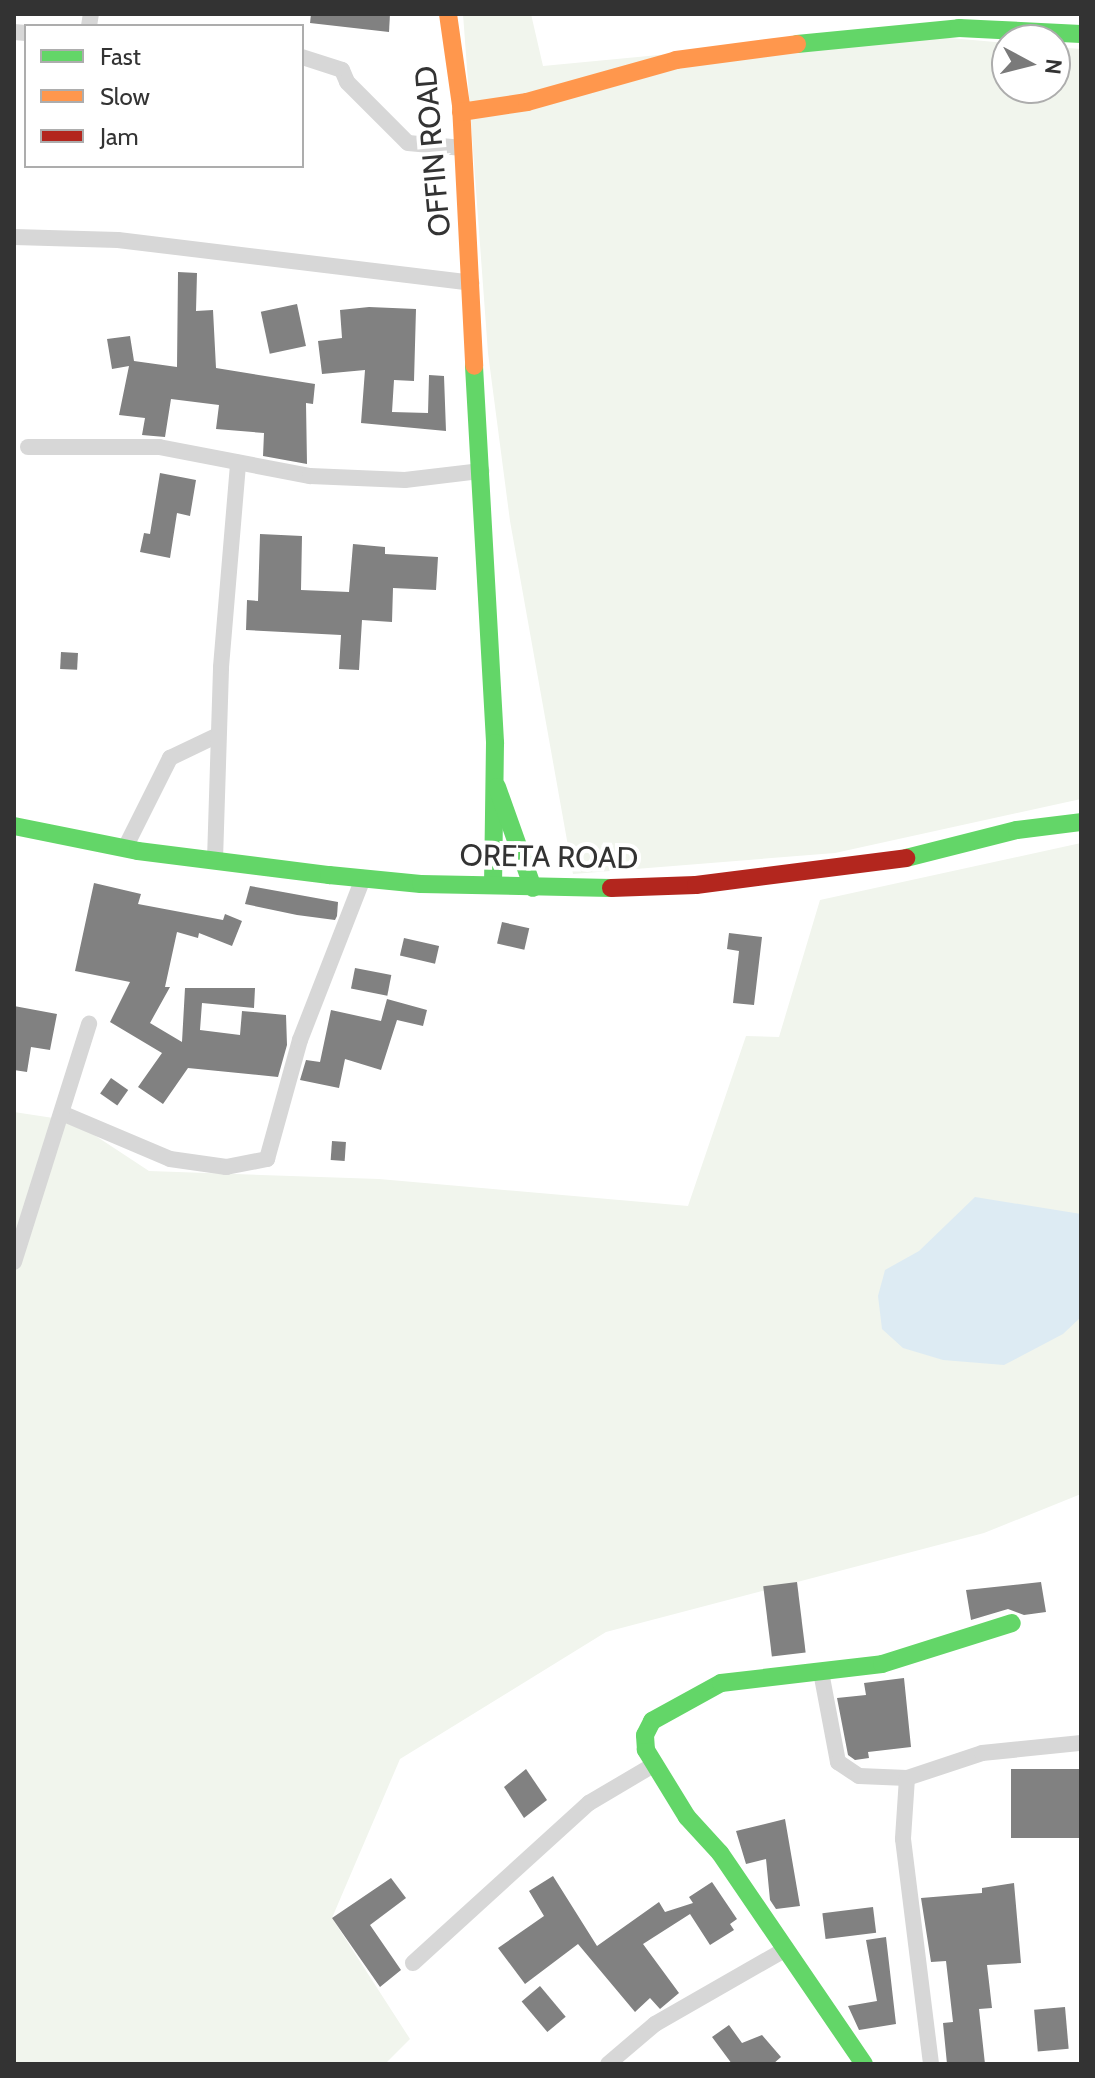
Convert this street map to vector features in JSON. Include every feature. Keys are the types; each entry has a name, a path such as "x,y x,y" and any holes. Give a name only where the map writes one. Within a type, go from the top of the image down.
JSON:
{"street":[{"name":"OFFIN ROAD","path":"448,14 461,112 496,785"},
{"path":"461,112 527,102 676,60 864,35 959,28 1081,34"},
{"path":"304,57 335,64 408,143 463,148"},
{"path":"14,237 118,240 471,283"},
{"path":"28,447 159,447 310,476 405,480 481,471"},
{"path":"215,860 218,735 238,463"},
{"path":"125,848 170,758 218,735"},
{"path":"493,885 496,785"},
{"path":"496,785 533,888"},
{"name":"ORETA ROAD","path":"14,826 125,848 363,878 533,888 696,885 791,874 896,861 1017,830 1081,822"},
{"path":"64,1114 170,1159 226,1167 267,1159 300,1040 363,878"},
{"path":"14,1262 39,1174 64,1114 75,1060 89,1024"},
{"path":"864,2064 720,1853 687,1817 655,1764 645,1735 652,1721 721,1683 882,1664 1012,1623"},
{"path":"821,1672 838,1762 859,1776 907,1778 982,1753 1081,1743"},
{"path":"413,1963 589,1803 655,1764"},
{"path":"907,1778 903,1839 931,2064"},
{"path":"608,2064 655,2024 786,1949"}],"shaded area":[{"path":"463,14 531,14 543,66 892,33 991,42 991,104 1071,104 1071,48 1081,49 1081,799 835,853 573,874 510,521 488,353"},
{"path":"1081,843 1081,1494 984,1533 606,1632 400,1759 332,1918 410,2039 385,2064 14,2064 14,1112 73,1121 149,1171 379,1179 688,1206 746,1036 779,1037 820,900"},
{"path":"975,1197 1081,1214 1081,1317 1063,1334 1004,1365 943,1360 903,1348 882,1329 878,1296 885,1270 919,1251"}],"building":[{"path":"311,14 390,14 389,32 310,23"},
{"path":"178,272 197,273 196,311 213,310 216,368 315,384 313,404 306,403 307,464 263,456 264,433 216,429 219,405 171,399 165,437 142,435 145,418 119,415 129,366 112,369 107,339 130,336 134,361 177,367"},
{"path":"297,304 306,346 270,354 261,312"},
{"path":"369,307 416,309 414,381 394,380 392,412 428,413 429,375 444,376 446,431 361,423 365,370 322,374 318,341 342,338 340,310"},
{"path":"160,473 196,480 190,516 177,513 170,558 140,552 144,533 150,534"},
{"path":"260,534 302,536 301,590 349,592 353,544 385,547 385,554 438,557 436,590 393,588 392,622 362,620 359,670 339,669 341,635 246,630 247,600 258,601"},
{"path":"61,652 78,653 77,670 60,669"},
{"path":"94,883 141,894 138,904 223,920 225,914 242,921 232,946 199,933 198,938 177,932 165,987 170,987 150,1023 182,1042 185,988 255,988 254,1008 202,1003 200,1030 240,1035 242,1011 286,1015 287,1045 278,1077 188,1068 163,1104 138,1087 162,1053 110,1022 130,982 75,971"},
{"path":"250,886 338,902 337,916 335,920 245,904"},
{"path":"502,922 529,928 524,950 497,943"},
{"path":"729,933 762,937 754,1005 733,1003 739,951 727,949"},
{"path":"404,938 439,946 435,964 400,956"},
{"path":"355,968 391,975 387,996 351,989"},
{"path":"387,999 427,1010 423,1026 397,1020 381,1070 345,1059 339,1088 300,1080 306,1060 320,1062 331,1010 381,1021"},
{"path":"14,1006 57,1014 50,1050 31,1047 27,1072 14,1070"},
{"path":"111,1078 128,1090 117,1106 100,1094"},
{"path":"332,1141 346,1142 345,1161 331,1160"},
{"path":"797,1582 806,1652 772,1657 763,1586"},
{"path":"1041,1582 1046,1612 1024,1615 1008,1609 971,1620 966,1590"},
{"path":"904,1678 911,1747 868,1752 869,1758 855,1760 848,1755 837,1698 866,1695 864,1683"},
{"path":"526,1769 547,1800 524,1818 504,1787"},
{"path":"1011,1769 1081,1769 1081,1838 1011,1838"},
{"path":"785,1819 800,1906 776,1909 770,1900 766,1859 746,1864 736,1831"},
{"path":"553,1876 597,1946 659,1902 665,1912 693,1903 689,1897 712,1882 737,1919 730,1924 734,1930 710,1945 690,1914 643,1944 679,1993 660,2009 650,1998 635,2012 578,1944 525,1984 498,1948 544,1916 529,1891"},
{"path":"391,1878 406,1898 370,1925 401,1970 380,1987 332,1918"},
{"path":"1014,1883 1021,1963 987,1965 992,2008 979,2009 985,2064 947,2064 943,2023 953,2022 946,1961 931,1962 921,1898 982,1893 982,1888"},
{"path":"873,1907 876,1933 826,1939 822,1913"},
{"path":"886,1937 896,2024 859,2030 848,2006 877,2001 866,1940"},
{"path":"540,1986 566,2017 547,2032 522,2001"},
{"path":"1065,2007 1069,2049 1038,2052 1034,2010"},
{"path":"729,2025 742,2043 762,2035 781,2057 773,2064 732,2064 712,2037"}],"traffic: fast":[{"path":"797,44 959,28 1081,34"},
{"path":"474,366 495,743 493,885"},
{"path":"497,787 533,888"},
{"path":"906,858 1017,830 1081,822"},
{"path":"14,826 138,851 329,875 421,884 611,888"},
{"path":"864,2064 720,1853 687,1817 646,1750 645,1735 652,1721 721,1683 882,1664 1012,1623"}],"traffic: slow":[{"path":"448,14 461,105 474,366"},
{"path":"461,112 527,102 676,60 797,44"}],"traffic: jam":[{"path":"611,888 696,885 906,858"}]}
